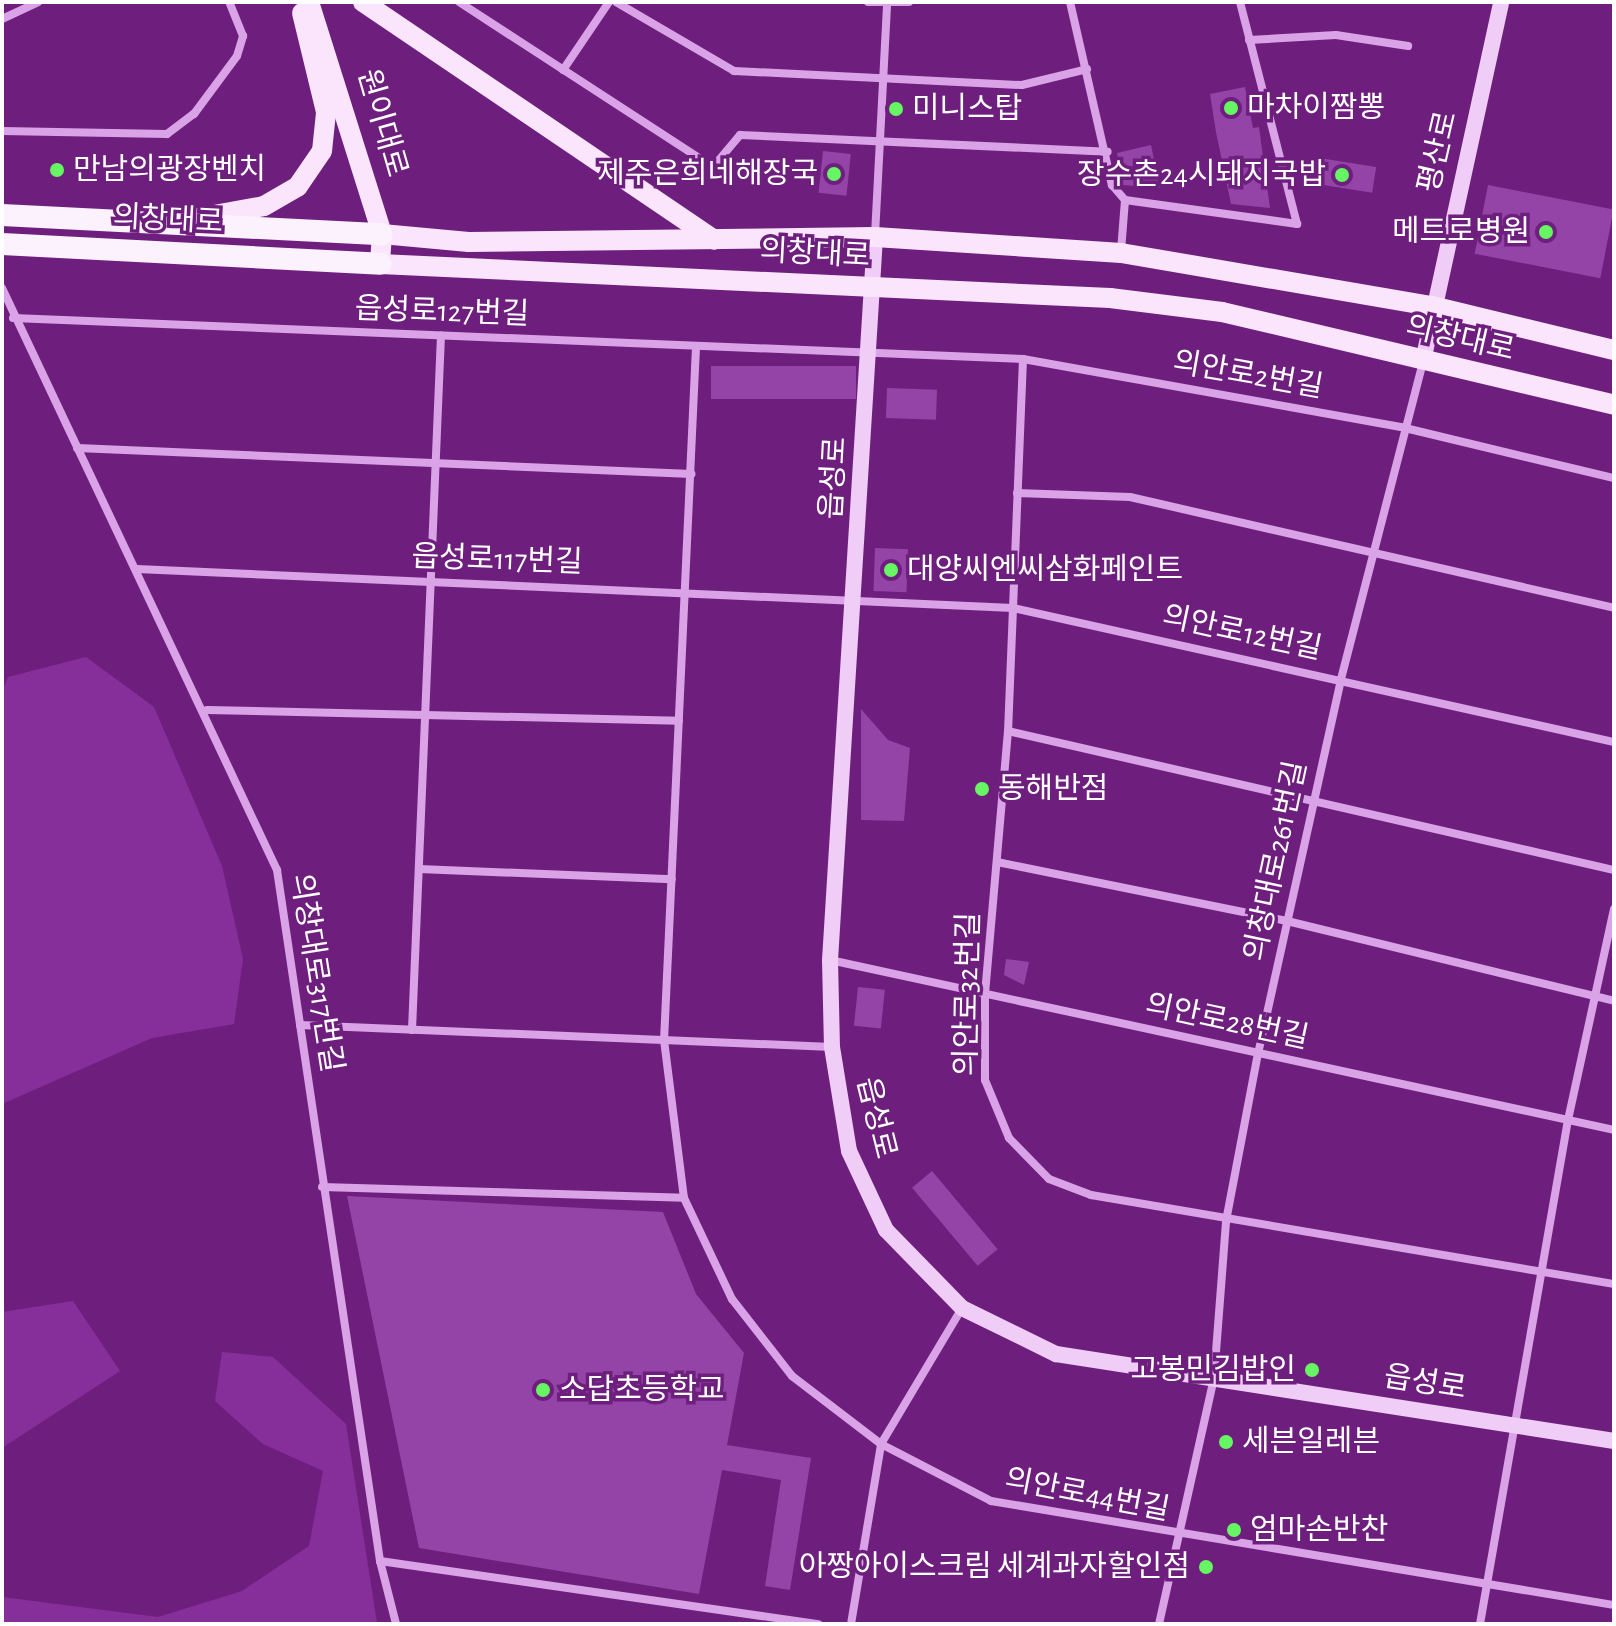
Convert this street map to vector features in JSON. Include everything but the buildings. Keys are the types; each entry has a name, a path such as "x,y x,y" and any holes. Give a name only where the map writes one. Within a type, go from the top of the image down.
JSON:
{"highway":[{"name":"의창대로","path":"2,215 186,221 382,234"},
{"name":"의창대로","path":"2,244 380,264"}],"main road":[{"path":"186,221 264,206 298,186 322,151 326,112 297,2"},
{"name":"원이대로","path":"309,2 382,234 380,264"},
{"path":"363,2 714,240"},
{"name":"평산로","path":"1423,361 1432,306 1501,2"},
{"name":"의창대로","path":"382,234 469,242 875,237 1121,253 1432,306 1614,350"},
{"name":"읍성로","path":"875,237 856,601 830,960 832,1047 849,1151 886,1230 962,1308 1056,1354 1614,1441"},
{"name":"의창대로","path":"380,264 1110,298 1222,312 1614,405"}],"street":[{"path":"2,19 38,2"},
{"path":"2,131 167,134 194,114 237,56 243,36 229,2"},
{"path":"459,2 713,167 740,135 1108,152"},
{"path":"563,70 609,2"},
{"path":"616,2 734,71 1022,85 1087,69"},
{"path":"868,2 909,2"},
{"path":"1070,2 1108,152 1112,185 1125,200 1297,224 1240,2"},
{"path":"875,237 887,4"},
{"path":"1249,40 1336,35 1408,46"},
{"path":"1121,253 1125,200"},
{"name":"의창대로317번길","path":"2,288 13,318 207,710 277,870 380,1561 396,1624"},
{"name":"읍성로127번길","path":"13,318 869,354"},
{"path":"412,1030 441,336"},
{"name":"의안로44번길","path":"696,347 664,1040 684,1198 732,1299 792,1376 881,1444 991,1501 1173,1536 1486,1588 1614,1605"},
{"name":"의안로2번길","path":"869,354 1023,359 1405,428 1614,478"},
{"name":"의안로32번길","path":"1023,359 1008,731 985,993 985,1080 1009,1138 1049,1179 1226,1221 1614,1284"},
{"name":"의창대로261번길","path":"1159,1624 1173,1536 1214,1378 1226,1221 1258,1054 1341,679 1423,361"},
{"path":"77,448 691,474"},
{"path":"1017,493 1130,497 1614,608"},
{"name":"읍성로117번길","path":"137,569 431,583 685,590 856,601"},
{"name":"의안로12번길","path":"856,601 1013,608 1614,742"},
{"path":"207,710 425,712 679,721"},
{"path":"1008,731 1614,870"},
{"path":"997,862 1287,921 1614,1001"},
{"path":"419,869 672,879"},
{"path":"1480,1624 1546,1272 1568,1120 1614,909"},
{"name":"의안로28번길","path":"830,960 1614,1130"},
{"path":"300,1025 832,1047"},
{"path":"322,1187 684,1198"},
{"path":"851,1624 881,1444 962,1308"},
{"path":"380,1561 818,1624"}],"shaded area":[{"path":"86,657 154,707 222,866 243,959 234,1024 152,1038 2,1104 2,691 8,677"},
{"path":"73,1301 120,1371 2,1448 2,1312"},
{"path":"222,1352 273,1357 346,1424 377,1623 2,1624 2,1597 158,1617 242,1591 309,1546 323,1471 263,1444 215,1401"}],"place":[{"name":"마차이짬뽕","path":"1231,108"},
{"name":"미니스탑","path":"896,109"},
{"name":"만남의광장벤치","path":"57,170"},
{"name":"제주은희네해장국","path":"834,174"},
{"name":"장수촌24시돼지국밥","path":"1342,175"},
{"name":"메트로병원","path":"1546,232"},
{"name":"대양씨엔씨삼화페인트","path":"891,570"},
{"name":"동해반점","path":"982,789"},
{"name":"고봉민김밥인","path":"1312,1370"},
{"name":"소답초등학교","path":"543,1390"},
{"name":"세븐일레븐","path":"1226,1442"},
{"name":"엄마손반찬","path":"1234,1530"},
{"name":"아짱아이스크림 세계과자할인점","path":"1206,1567"}]}
